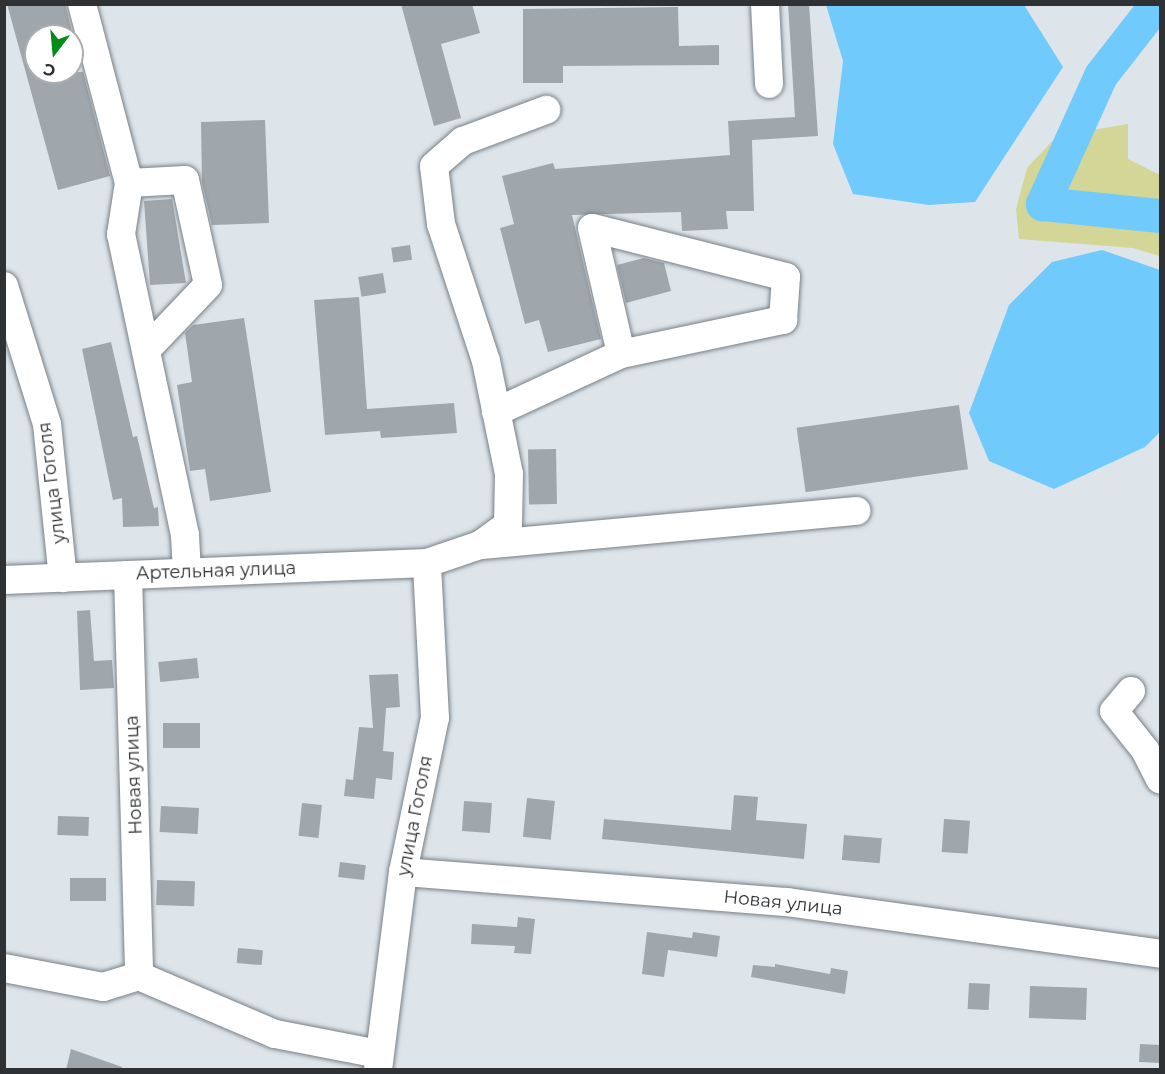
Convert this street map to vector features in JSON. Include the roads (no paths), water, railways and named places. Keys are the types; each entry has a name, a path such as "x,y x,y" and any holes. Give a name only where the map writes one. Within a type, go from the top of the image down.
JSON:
{"street":[{"path":"82,4 129,183 121,234 185,535 186,572"},
{"path":"765,4 770,84"},
{"path":"480,545 508,525 508,474 486,361 441,224 434,166 463,141 546,110"},
{"path":"129,183 185,180 208,285 146,350"},
{"path":"496,412 621,354 783,320 786,277 592,228 621,354"},
{"name":"улица Гоголя","path":"4,286 46,424 63,578"},
{"path":"480,545 856,511"},
{"name":"Артельная улица","path":"4,580 427,562 480,545"},
{"name":"улица Гоголя","path":"378,1061 404,872 435,718 427,562"},
{"name":"Новая улица","path":"128,575 140,976"},
{"path":"1131,692 1114,711 1145,750 1161,779"},
{"name":"Новая улица","path":"404,872 788,902 1161,954"},
{"path":"4,968 103,987 140,976 276,1034 378,1061"}],"water":[{"path":"826,5 1024,5 1063,67 975,202 929,205 853,194 833,144 843,61"},
{"path":"1102,250 1160,270 1160,432 1145,447 1054,489 989,461 969,413 1009,305 1052,262"}],"waterway":[{"path":"1157,4 1101,76 1043,204 1160,216"}]}
